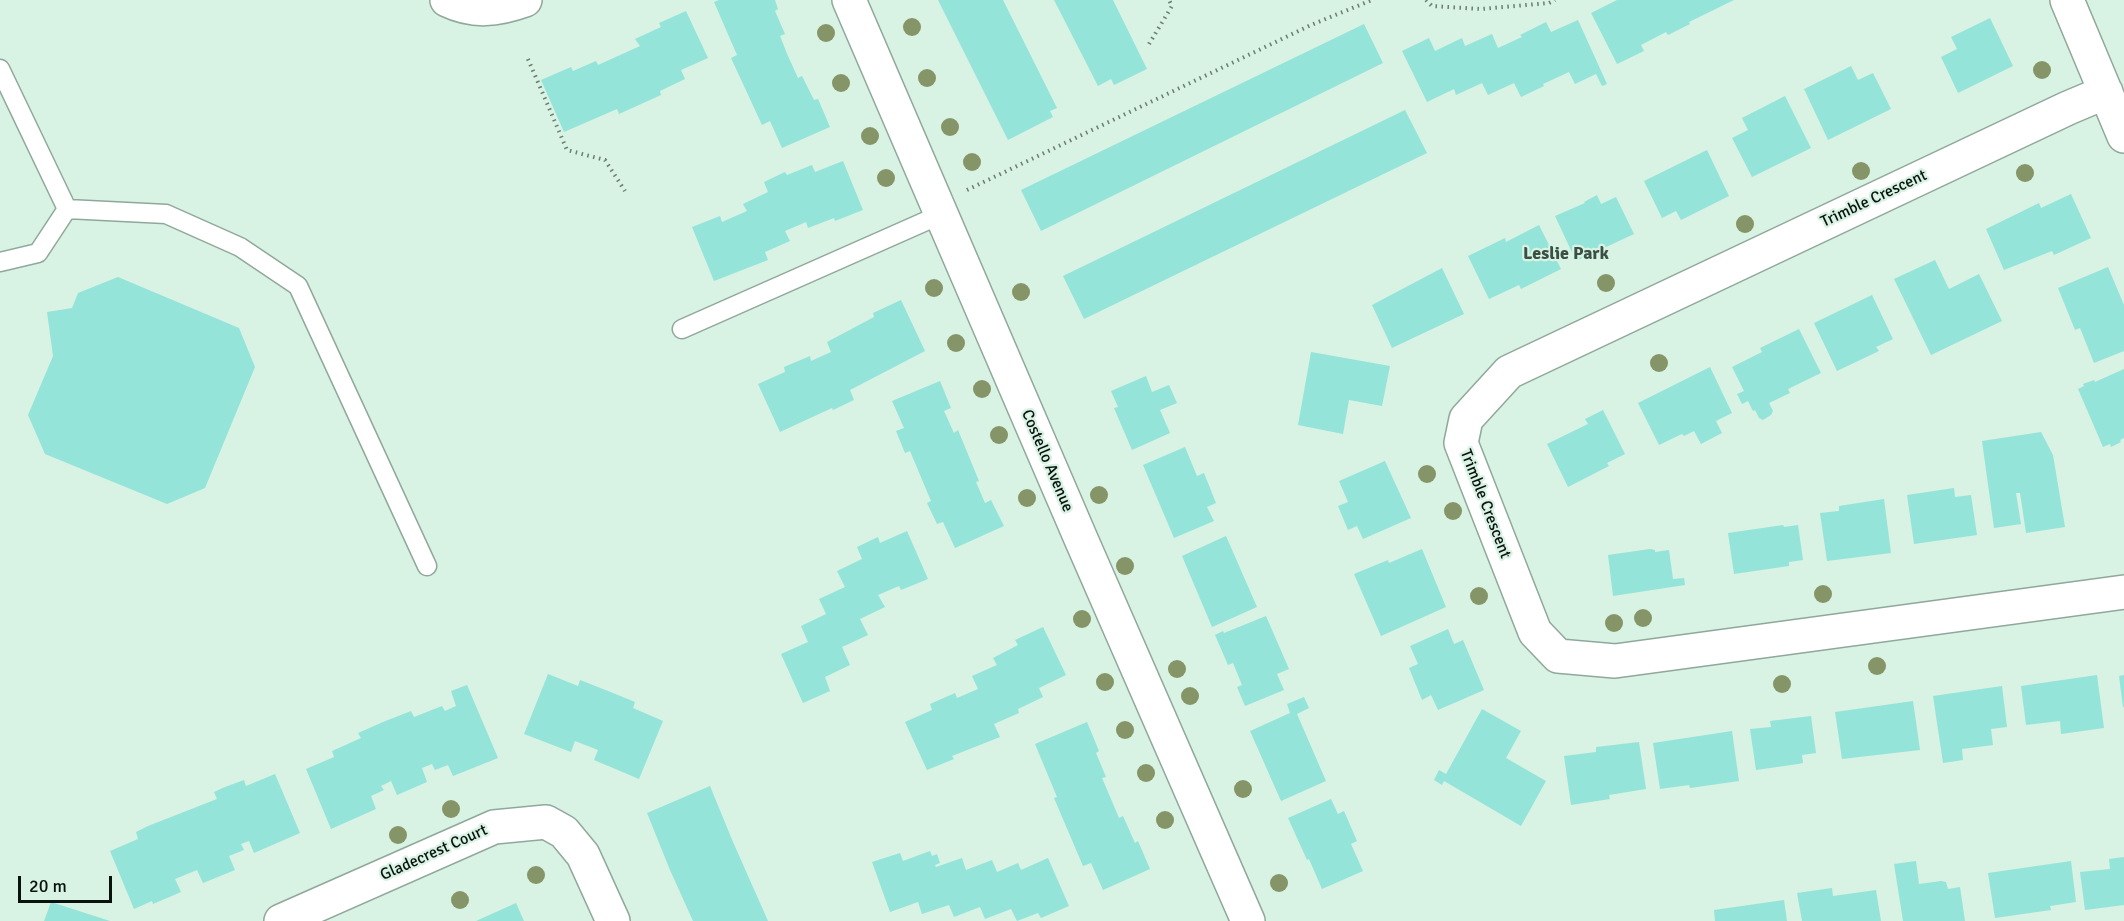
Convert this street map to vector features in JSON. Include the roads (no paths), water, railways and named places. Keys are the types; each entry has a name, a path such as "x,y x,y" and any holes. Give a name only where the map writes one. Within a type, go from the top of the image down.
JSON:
{"street":[{"path":"447,0 472,10 506,6 525,0"},
{"name":"Costello Avenue","path":"849,0 1248,921"},
{"path":"2067,0 2124,136"},
{"name":"Trimble Crescent","path":"2106,92 1509,372 1466,419 1461,443 1535,632 1558,656 1615,661 2124,592"},
{"name":"Gladecrest Court","path":"281,921 494,827 546,822 564,832 583,855 613,921"}],"lane":[{"path":"0,69 67,208"},
{"path":"682,329 938,205"},
{"path":"0,262 38,253 67,208"},
{"path":"67,208 166,214 240,248 298,286 427,566"}],"district":[{"name":"Leslie Park","path":"1566,254"}]}
